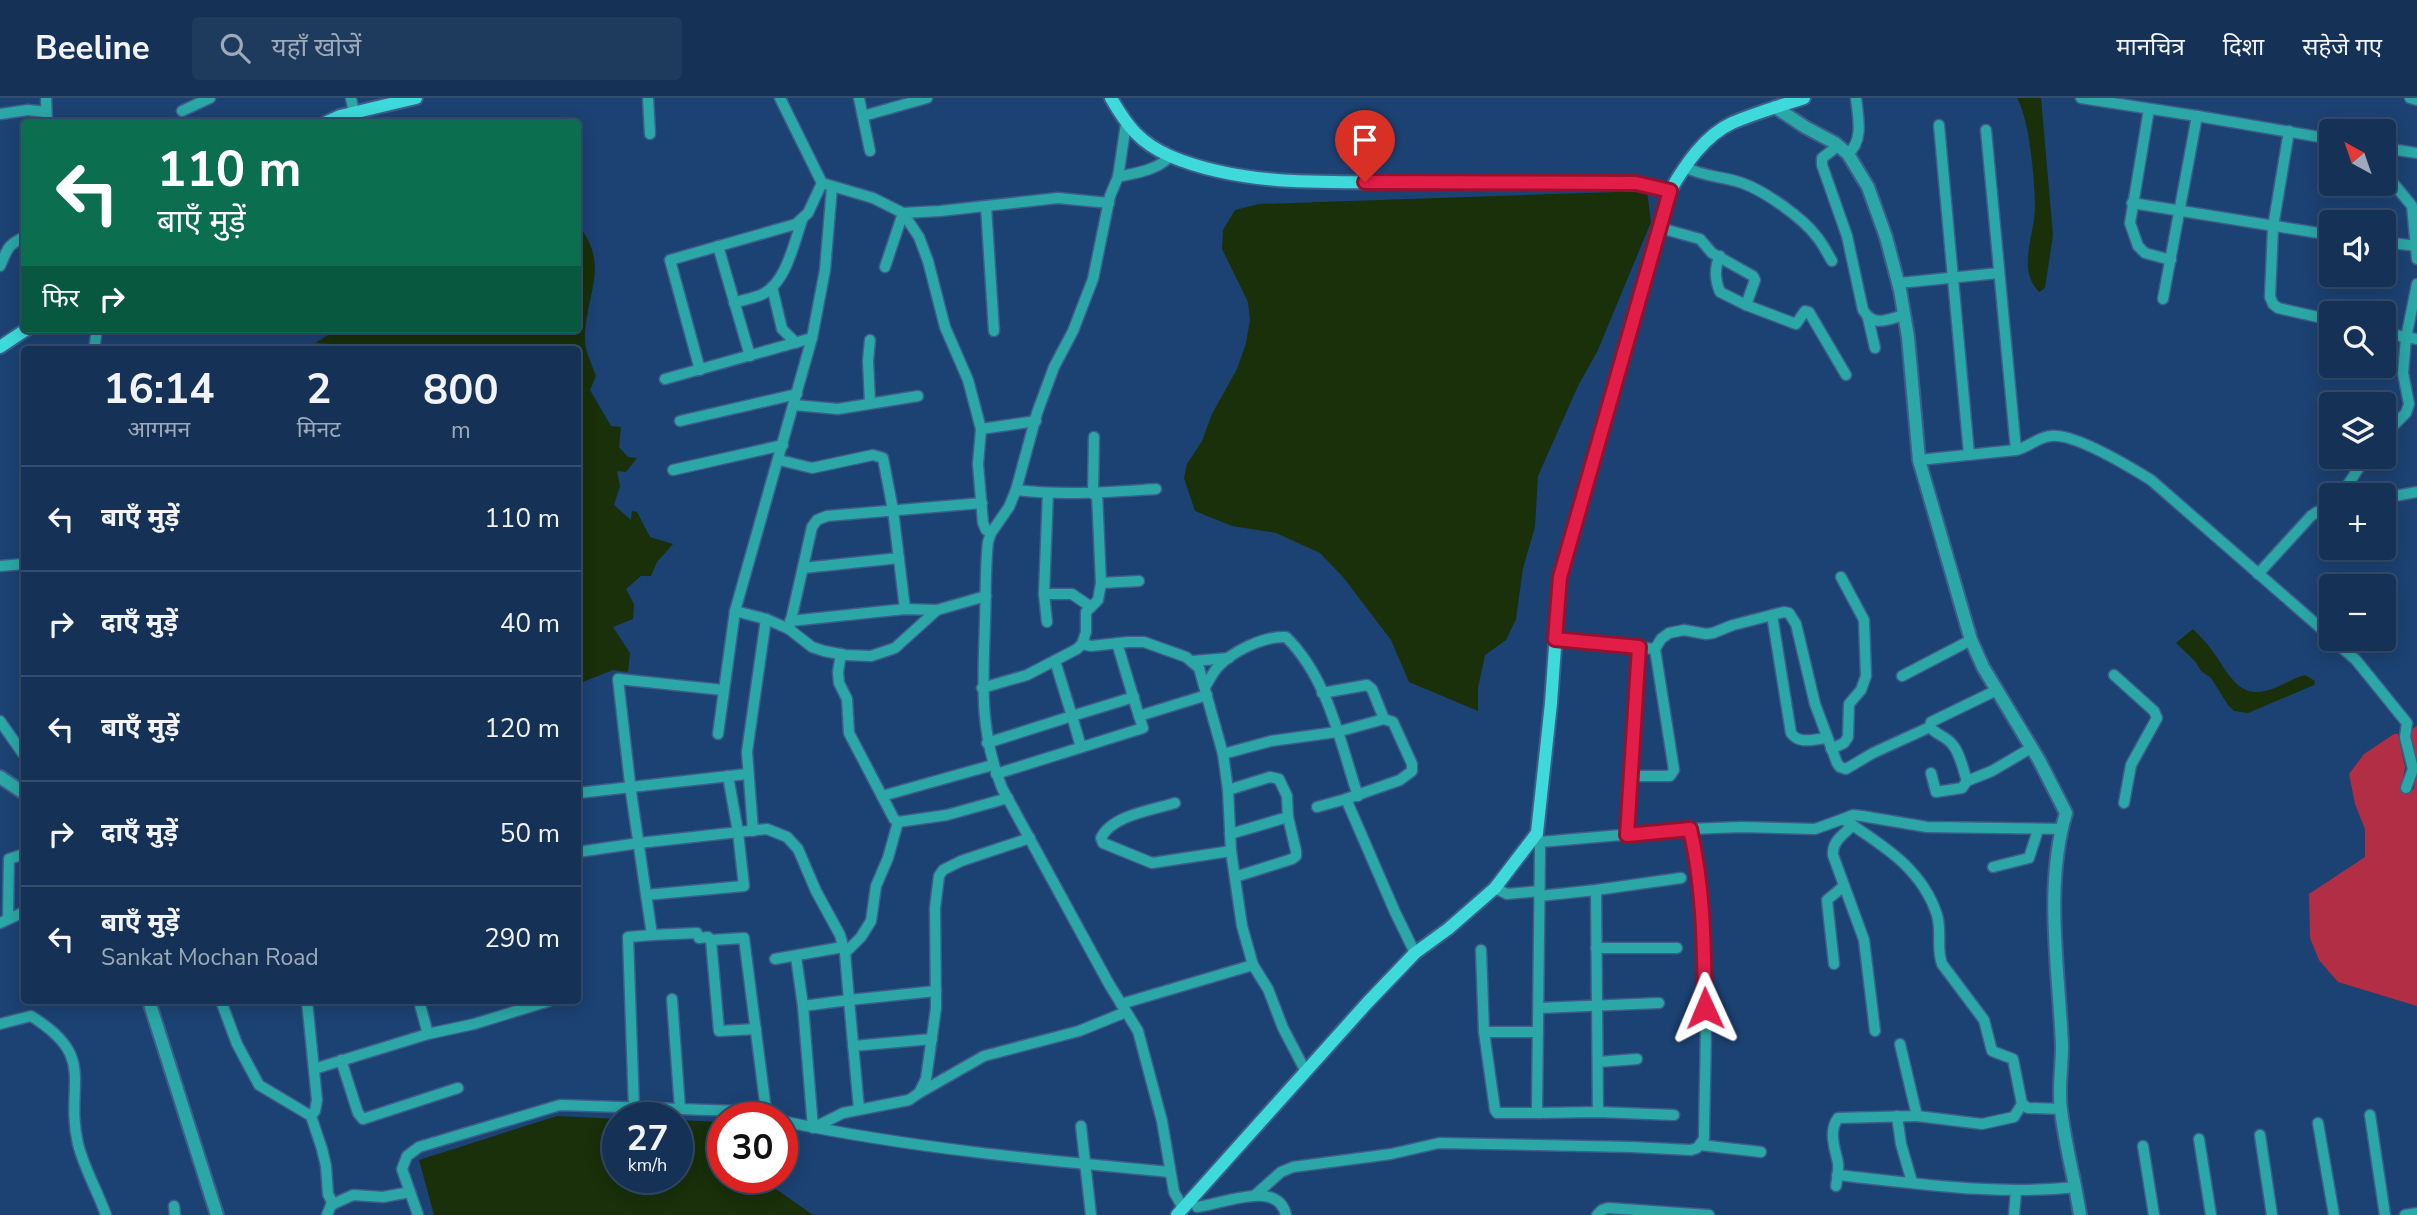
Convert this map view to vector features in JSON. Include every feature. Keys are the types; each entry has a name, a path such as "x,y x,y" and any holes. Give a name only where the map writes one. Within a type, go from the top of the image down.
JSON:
{"main road":[{"path":"336,119 416,98"},
{"path":"1111,98 1131,129 1170,156 1228,174 1338,182 1636,183 1670,191"},
{"path":"1189,1209 1306,1072 1415,953 1448,929 1494,888 1538,838 1560,577 1670,191 1704,144 1730,124 1804,98"},
{"path":"0,347 21,333"}],"street":[{"path":"0,114 28,110 47,117 46,98"},
{"path":"182,111 209,98"},
{"path":"351,98 354,113"},
{"path":"648,98 650,134"},
{"path":"780,98 822,183 873,198 903,213 919,237 945,327 968,380 981,429 978,464 983,523 991,533"},
{"path":"859,98 870,151"},
{"path":"863,116 927,98"},
{"path":"1856,98 1856,146 1822,158 1822,165 1847,236 1863,310 1868,318 1875,348"},
{"path":"2081,98 2319,137"},
{"path":"2410,98 2417,100"},
{"path":"1775,107 1843,150 1868,187 1886,237 1905,315 1919,460 1971,639 1983,667 2066,813 2061,829 2054,942 2062,1046 2061,1109 2080,1215"},
{"path":"2149,109 2130,223 2138,246 2145,253 2171,260"},
{"path":"2163,299 2197,116"},
{"path":"1939,125 1969,454"},
{"path":"1131,129 1109,203 1093,279 1073,331 1054,366 1016,490 1004,515 991,533 986,559 982,688 987,743 1008,798 1138,1031 1162,1121 1174,1192 1189,1209 1265,1196 1280,1200 1286,1215"},
{"path":"1986,130 2016,450"},
{"path":"2289,131 2273,227 2270,298 2278,308 2319,317"},
{"path":"2396,150 2417,153"},
{"path":"1118,177 1143,171 1166,161 1170,156"},
{"path":"1685,167 1696,173 1743,183 1760,191 1803,223 1817,237 1832,261"},
{"path":"734,303 762,294 772,287 785,268 803,219 822,183"},
{"path":"2396,186 2415,207 2417,259"},
{"path":"718,734 735,611 812,338 825,270 832,187"},
{"path":"903,213 1058,198 1109,203"},
{"path":"2132,203 2319,233"},
{"path":"986,206 994,331"},
{"path":"885,267 903,213"},
{"path":"700,370 670,260 789,226 803,219"},
{"path":"1660,228 1700,239 1712,253 1753,276 1755,280 1746,306"},
{"path":"0,266 6,249 21,238"},
{"path":"2396,244 2416,246"},
{"path":"718,246 750,356"},
{"path":"1720,256 1715,271 1720,292 1746,306 1796,324 1805,311 1809,312 1846,375"},
{"path":"1899,283 1999,273"},
{"path":"2396,423 2406,413 2409,404 2403,373 2412,339 2417,284"},
{"path":"772,287 782,329 796,343"},
{"path":"1868,318 1875,322 1905,315"},
{"path":"665,379 812,338"},
{"path":"870,340 870,403"},
{"path":"680,421 796,399 838,409 918,396"},
{"path":"981,429 1036,421"},
{"path":"1919,460 2016,450 2027,448 2047,436 2065,436 2117,460 2151,480 2319,627"},
{"path":"982,688 1027,675 1082,644 1086,632 1086,612 1098,600 1101,583 1094,437"},
{"path":"673,470 783,445"},
{"path":"779,460 812,468 877,455 883,458 893,510 905,609"},
{"path":"1016,490 1095,493 1156,489"},
{"path":"2396,496 2417,492"},
{"path":"1047,622 1044,594 1048,493"},
{"path":"789,625 812,527 817,520 827,516 982,503"},
{"path":"2258,574 2311,516 2319,511"},
{"path":"803,568 899,558"},
{"path":"0,566 21,564"},
{"path":"1831,749 1844,743 1848,737 1849,704 1861,690 1866,676 1864,620 1842,577"},
{"path":"1101,583 1139,581"},
{"path":"1044,594 1072,594 1091,607"},
{"path":"735,611 789,625 905,609 937,610 986,596"},
{"path":"789,625 812,647 841,654 871,656 886,652 904,641 937,610"},
{"path":"1631,776 1670,776 1674,770 1654,649 1668,633 1684,629 1706,634 1784,611 1793,617 1815,704 1837,762 1840,767 1846,769 1873,753 1930,727 1936,719 1997,690"},
{"path":"1772,614 1791,733 1801,741 1828,738"},
{"path":"753,831 747,752 766,619"},
{"path":"1139,716 1206,691 1216,669 1230,658 1272,636 1286,637 1297,648 1322,693 1358,796"},
{"path":"1555,639 1654,649"},
{"path":"1902,676 1971,639"},
{"path":"1082,644 1091,646 1144,642 1193,661 1230,658"},
{"path":"882,796 1081,747 1143,728 1117,643"},
{"path":"1627,835 1639,647"},
{"path":"2346,651 2407,723 2404,737 2413,769 2406,788"},
{"path":"841,654 839,683 847,698 849,733 890,814 898,822"},
{"path":"1055,661 1081,747"},
{"path":"1193,661 1199,668 1223,754 1231,851 1242,926 1253,965 1268,989 1283,1028 1306,1072"},
{"path":"2114,675 2154,711 2157,718 2130,765 2124,803"},
{"path":"652,935 630,787 618,678 723,690"},
{"path":"1322,693 1367,685 1372,689 1384,719"},
{"path":"987,743 1134,697"},
{"path":"1223,754 1270,740 1337,732 1384,719 1393,722 1412,764 1412,771 1400,780 1358,796 1317,807"},
{"path":"0,721 21,751"},
{"path":"1930,727 1954,745 1967,781"},
{"path":"1931,773 1936,792 1962,788 1967,781 1992,771 2031,748"},
{"path":"581,793 747,774"},
{"path":"646,895 744,886 728,776"},
{"path":"0,777 21,791"},
{"path":"1228,790 1275,777 1285,790 1296,856 1235,877"},
{"path":"898,822 947,815 1008,798"},
{"path":"1346,799 1415,953"},
{"path":"1175,803 1117,822 1103,833 1103,843 1152,863 1231,851"},
{"path":"1875,1031 1864,940 1833,848 1853,815 1927,827 2061,829"},
{"path":"1230,834 1288,817"},
{"path":"775,959 844,950 861,937 871,921 876,886 888,858 898,822"},
{"path":"1539,1113 1538,838 1741,827 1799,830 1848,822 1899,857 1914,873 1938,917 1939,956 1942,964 1984,1020 1992,1051 2013,1059 2022,1104 2014,1116 1982,1124 1917,1116 1838,1118 1833,1125 1833,1144 1838,1167 1836,1186"},
{"path":"1254,1196 1281,1172 1293,1167 1391,1154 1439,1143 1691,1150 1700,1145 1704,1139 1703,920 1698,861 1690,829"},
{"path":"581,852 767,830 787,838 797,849 807,874 840,935 844,950 859,1109"},
{"path":"1993,867 2029,858 2038,830"},
{"path":"919,1093 926,1079 932,1039 936,991 935,908 939,876 943,870 961,861 1030,838"},
{"path":"21,855 9,859 4,920 21,913"},
{"path":"1494,888 1507,894 1539,894 1596,890 1681,878"},
{"path":"1834,964 1827,900 1844,886"},
{"path":"1596,890 1598,1112"},
{"path":"634,1102 628,937 697,933 699,938 708,937 711,940 744,938 765,1102"},
{"path":"711,940 719,1031 756,1029"},
{"path":"1596,948 1677,948"},
{"path":"1481,950 1484,1032 1494,1110 1497,1113 1598,1112 1674,1115"},
{"path":"796,957 803,1006 813,1128"},
{"path":"813,1128 843,1113 909,1100 984,1056 1079,1031 1124,1008 1253,965"},
{"path":"803,1006 936,991"},
{"path":"672,999 679,1102"},
{"path":"1539,1008 1659,1003"},
{"path":"150,1004 217,1215"},
{"path":"222,1004 242,1055 259,1085 311,1116 322,1149 328,1194 333,1204"},
{"path":"307,1004 317,1100 311,1116"},
{"path":"420,1004 428,1034"},
{"path":"314,1069 539,1004"},
{"path":"0,1024 31,1016 63,1041 70,1051 76,1066 74,1104 78,1146 107,1215"},
{"path":"1484,1032 1538,1032"},
{"path":"853,1046 932,1039"},
{"path":"1900,1044 1917,1116"},
{"path":"1598,1062 1637,1059"},
{"path":"341,1060 358,1113 363,1119 457,1088"},
{"path":"2022,1104 2028,1108 2061,1109"},
{"path":"418,1215 402,1168 407,1156 419,1147 560,1105 602,1107"},
{"path":"2370,1115 2385,1215"},
{"path":"1897,1116 1912,1182"},
{"path":"2319,1123 2334,1215"},
{"path":"798,1125 873,1139 1170,1172"},
{"path":"1081,1126 1091,1215"},
{"path":"2260,1135 2272,1215"},
{"path":"2199,1139 2211,1215"},
{"path":"1700,1145 1761,1152"},
{"path":"2143,1146 2154,1215"},
{"path":"1837,1175 2015,1191 2076,1186"},
{"path":"2014,1215 2015,1191"},
{"path":"327,1215 333,1204 353,1195 383,1197 410,1192"},
{"path":"1597,1215 1608,1208 1709,1215"},
{"path":"2405,1215 2417,1213"}],"shaded area":[{"path":"2017,98 2041,98 2053,235 2045,288 2039,292 2032,283 2028,263 2035,209 2031,152 2022,108"},
{"path":"1647,191 1651,222 1598,350 1578,386 1538,476 1535,527 1523,568 1516,619 1506,640 1485,655 1478,688 1478,711 1409,682 1391,640 1343,577 1320,553 1276,533 1232,526 1195,511 1184,478 1187,464 1202,441 1212,414 1237,369 1250,320 1248,302 1222,249 1223,230 1235,210 1259,204"},
{"path":"581,230 588,240 595,268 585,340 596,376 590,390 611,426 621,427 619,447 628,457 637,458 626,472 617,471 620,486 614,505 631,520 632,511 637,512 650,537 673,544 657,562 651,576 641,576 626,589 634,604 633,619 613,627 630,653 628,672 613,670 581,683 581,346 334,346 315,343 330,334 581,333"},
{"path":"2193,629 2209,646 2230,677 2243,688 2264,691 2305,675 2315,681 2314,685 2248,713 2234,711 2211,678 2201,671 2195,661 2176,643"},
{"path":"2417,726 2417,1006 2338,982 2319,960 2310,938 2309,894 2365,857 2365,829 2355,804 2349,774 2364,754 2398,734 2405,767 2401,791 2406,794 2414,789 2411,730"},
{"path":"557,1116 602,1118 602,1193 693,1193 693,1121 707,1121 707,1193 782,1193 813,1215 434,1215 419,1160"}],"route":[{"path":"1365,182 1636,183 1670,191 1560,577 1555,639 1639,647 1627,835 1690,829 1698,861 1703,920 1705,1008"}]}
